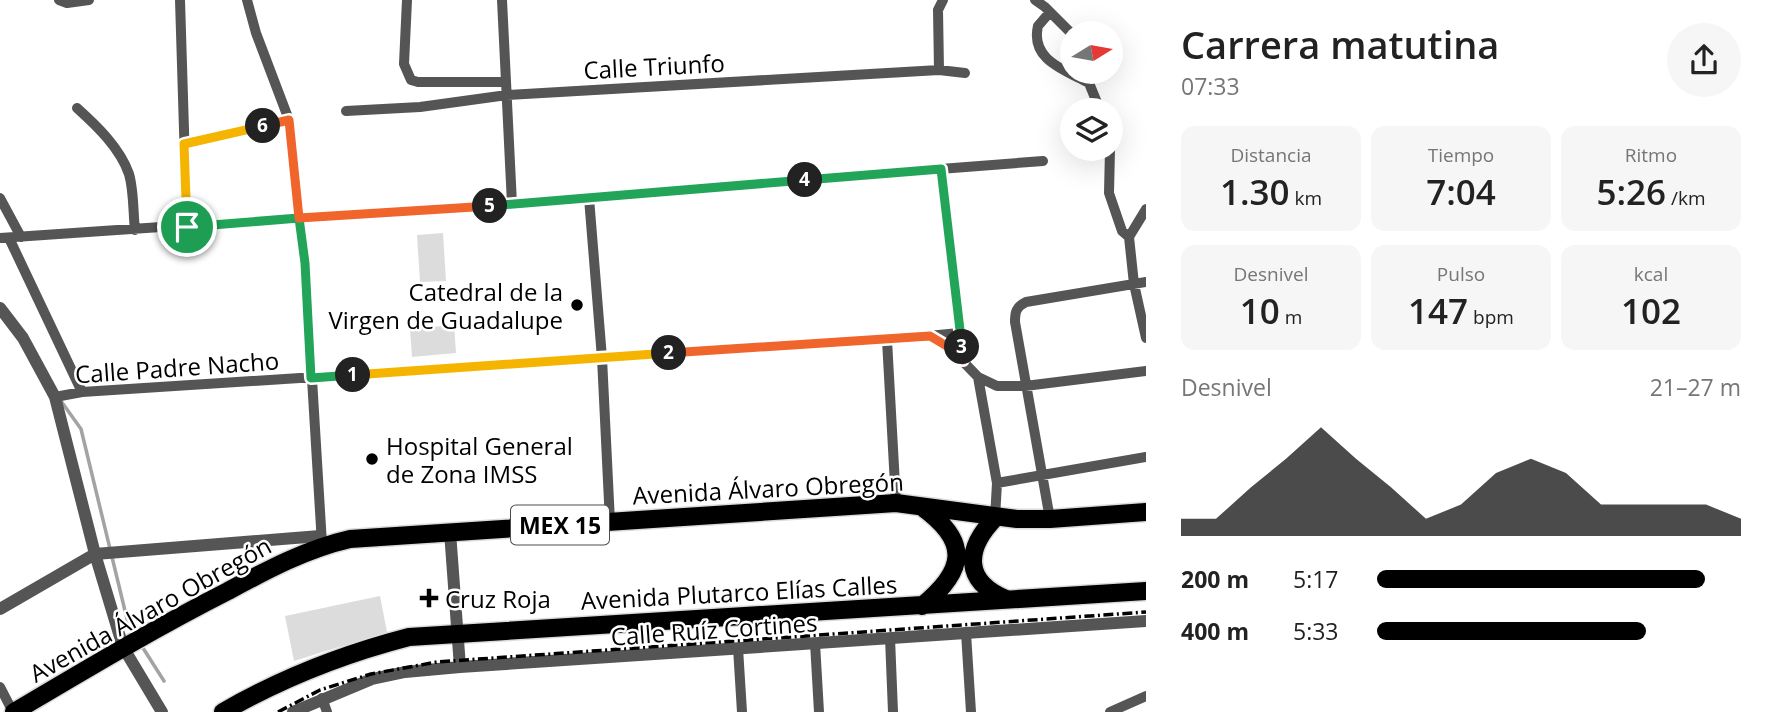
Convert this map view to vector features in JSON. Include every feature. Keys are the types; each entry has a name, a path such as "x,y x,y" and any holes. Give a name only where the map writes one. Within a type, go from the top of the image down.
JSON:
{"highway":[{"name":"Avenida Álvaro Obregón","path":"14,712 164,624 321,541 896,503 995,518 1050,519 1146,512"},
{"path":"920,506 939,519 948,530 983,587 1006,599"},
{"path":"922,606 946,584 995,518"},
{"name":"Avenida Plutarco Elías Calles","path":"223,712 315,666 409,637 1146,591"}],"street":[{"path":"59,0 67,3 89,0"},
{"path":"180,0 187,227"},
{"path":"0,609 95,554 321,541 305,263 289,120 256,33 247,0"},
{"path":"407,0 404,64 411,80 506,82"},
{"path":"502,0 512,204"},
{"path":"939,69 938,10 943,0"},
{"path":"1035,0 1060,22"},
{"path":"1050,12 1038,26 1039,49 1043,57 1060,67"},
{"name":"Calle Triunfo","path":"346,111 420,107 507,95 939,69 965,73"},
{"path":"77,108 96,125 129,173 135,230"},
{"path":"184,144 289,120"},
{"path":"82,392 5,238 512,204 1044,161"},
{"path":"1110,161 1109,193 1122,231 1129,237"},
{"path":"941,169 963,360"},
{"path":"0,198 22,237"},
{"path":"589,198 602,358 610,522"},
{"path":"1146,209 1129,237 1134,284 1146,338"},
{"path":"1050,519 1015,312 1018,306 1026,302 1146,282"},
{"path":"0,308 23,338 55,397 95,554 124,647 162,712"},
{"name":"Calle Padre Nacho","path":"55,397 82,392 887,340 959,333"},
{"path":"930,336 950,348 978,377 998,386 1026,386 1146,371"},
{"path":"887,340 896,503"},
{"path":"978,377 997,483 995,518"},
{"path":"997,483 1041,473 1146,457"},
{"path":"450,532 460,667"},
{"name":"Calle Ruíz Cortines","path":"293,712 372,679 405,672 1146,621"},
{"path":"966,633 971,712"},
{"path":"890,638 893,712"},
{"path":"815,643 819,712"},
{"path":"738,648 742,712"},
{"path":"0,687 14,712"},
{"path":"1110,712 1146,696"},
{"path":"322,698 327,712"}],"shaded area":[{"path":"443,233 446,281 420,282 417,235"},
{"path":"454,325 456,353 412,357 410,329"},
{"path":"380,596 387,632 294,661 285,616"}],"waterway":[{"path":"61,401 81,429 127,619 133,630"},
{"path":"143,648 164,681"}],"railway":[{"path":"278,712 320,690 371,674 437,662 1146,612"}],"place":[{"name":"Catedral de la Virgen de Guadalupe","path":"577,305"},
{"name":"Hospital General de Zona IMSS","path":"372,459"},
{"name":"Cruz Roja","path":"429,598"}],"route":[{"path":"187,227 184,144 289,120 299,218 435,211 941,169 963,360 930,336 311,378 305,263 299,218 187,227"}]}
